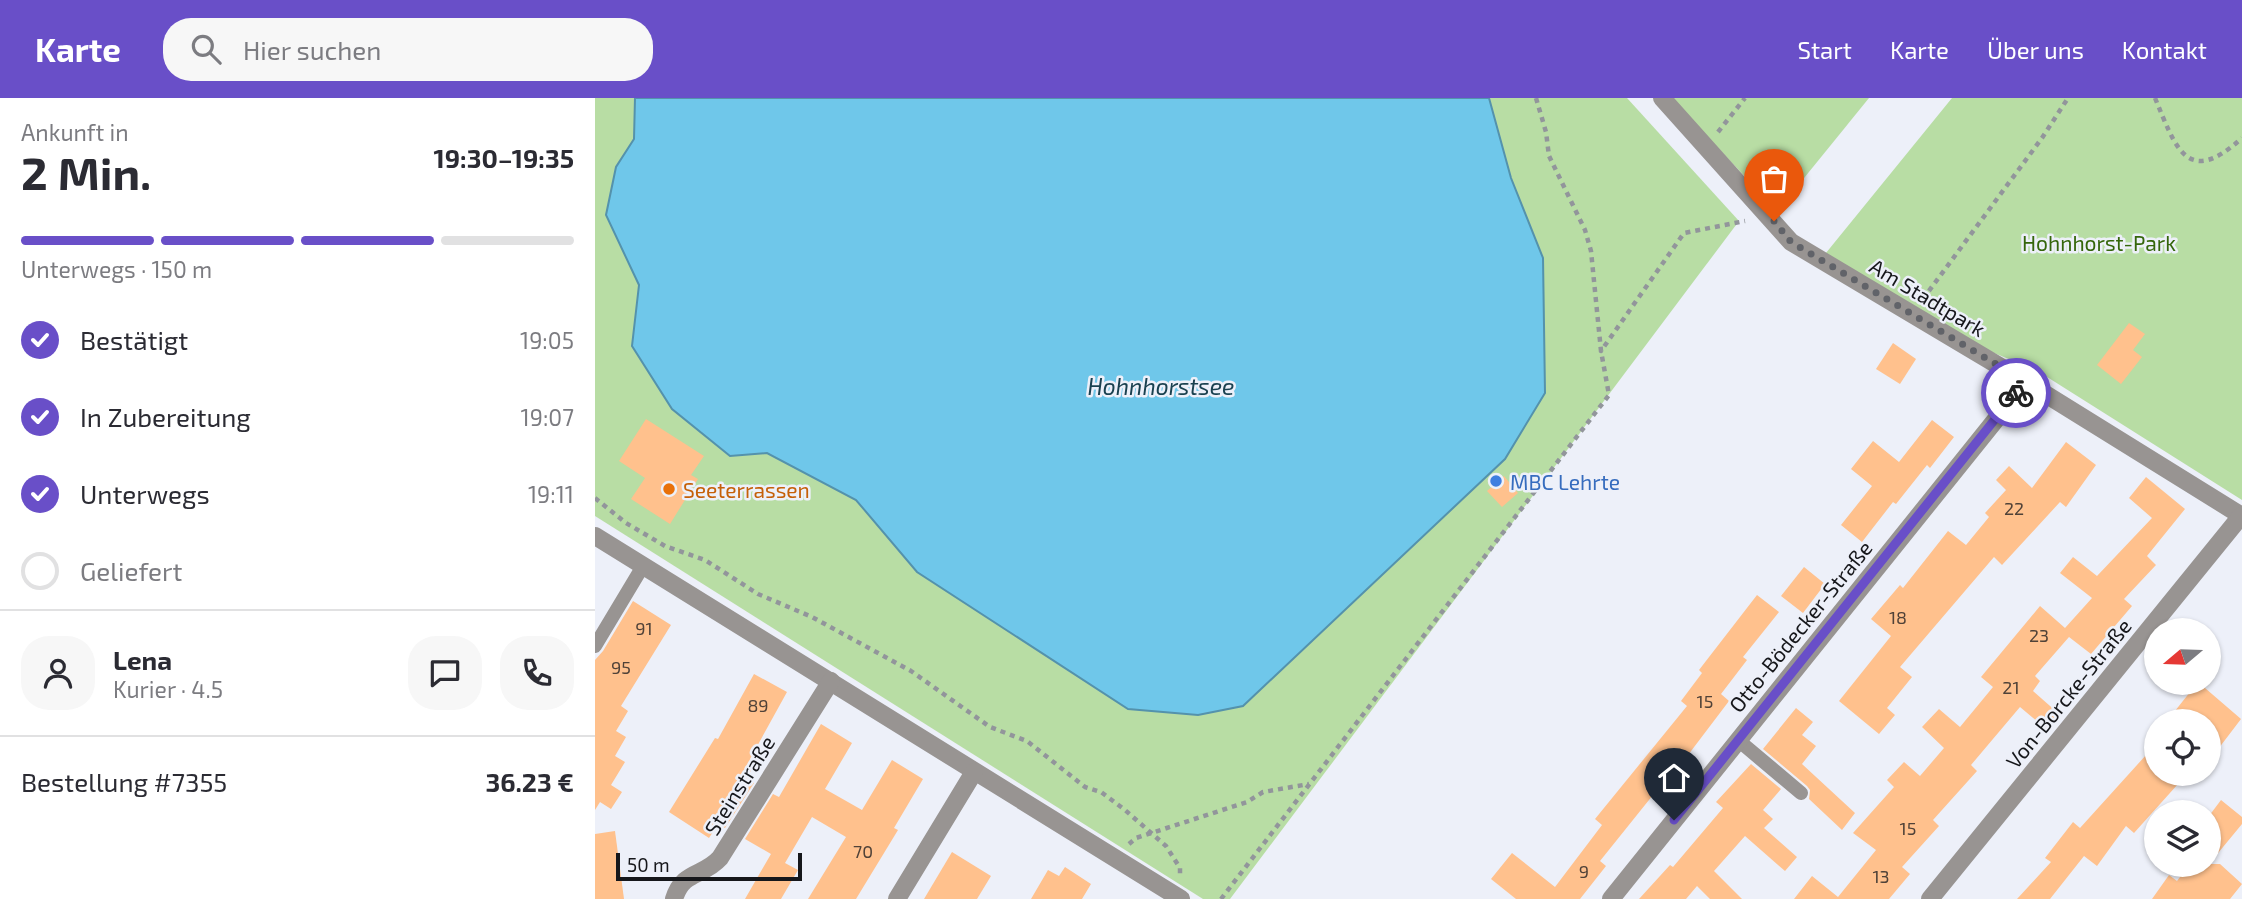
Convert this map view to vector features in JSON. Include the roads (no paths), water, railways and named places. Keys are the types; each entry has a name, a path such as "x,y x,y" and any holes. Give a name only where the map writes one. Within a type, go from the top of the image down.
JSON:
{"street":[{"name":"Am Stadtpark","path":"1662,98 1791,242 2026,382 2241,516"},
{"name":"Otto-Bödecker-Straße","path":"1611,899 2026,382"},
{"name":"Von-Borcke-Straße","path":"1930,899 2241,516"},
{"path":"595,536 1179,898"},
{"name":"Steinstraße","path":"674,899 686,878 712,867 720,858 831,681"},
{"path":"897,899 974,772"}],"lane":[{"path":"595,646 643,566"},
{"path":"1738,740 1801,793"}],"water":[{"name":"Hohnhorstsee","path":"635,98 1489,98 1511,178 1543,258 1545,393 1505,459 1243,706 1198,715 1128,709 917,572 856,500 767,453 730,456 672,409 632,346 639,285 606,215 616,167 634,139"}],"place":[{"name":"MBC Lehrte","path":"1496,481"},
{"name":"Seeterrassen","path":"669,489"}],"park label":[{"name":"Hohnhorst-Park","path":"2099,242"}]}
